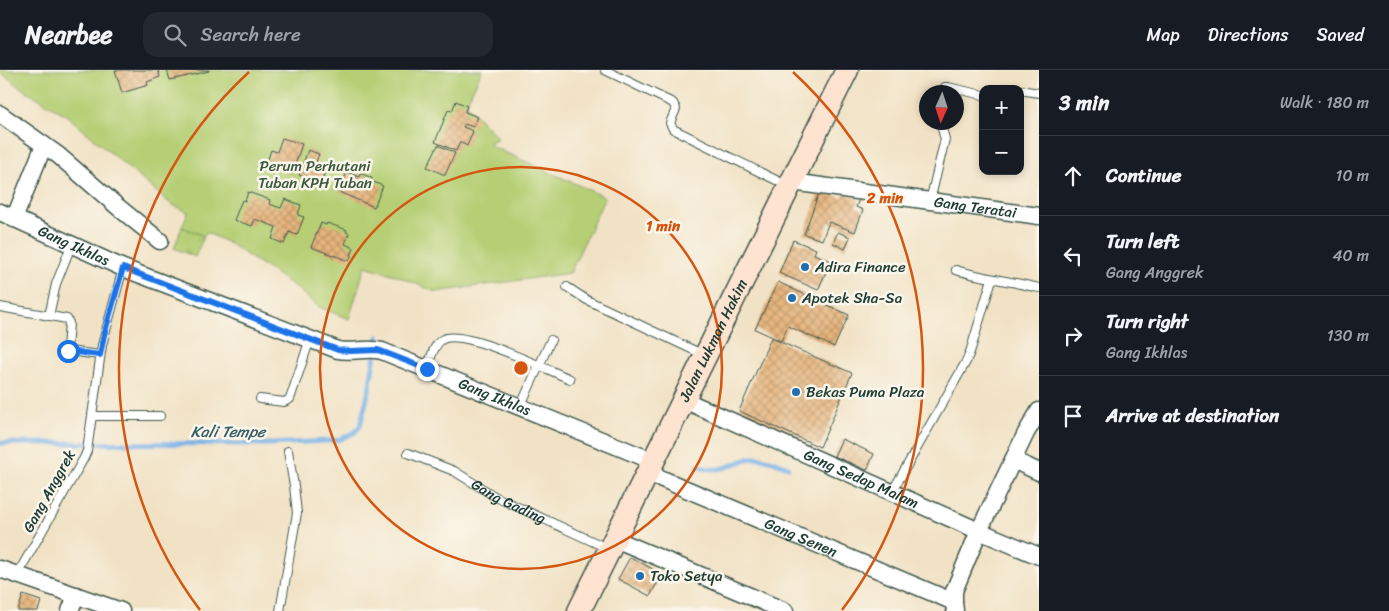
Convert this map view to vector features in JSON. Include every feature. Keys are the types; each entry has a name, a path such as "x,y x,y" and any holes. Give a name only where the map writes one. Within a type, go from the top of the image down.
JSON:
{"main road":[{"name":"Jalan Lukman Hakim","path":"579,611 847,70"}],"street":[{"path":"0,114 44,146 160,241"},
{"path":"7,216 44,146"},
{"name":"Gang Teratai","path":"790,185 1039,216"},
{"name":"Gang Ikhlas","path":"7,216 123,268 338,350 373,349 382,351 520,407 651,467"},
{"name":"Gang Sedap Malam","path":"684,400 1039,556"},
{"path":"954,607 953,596 955,588 979,531 1039,410"},
{"path":"1013,460 1039,472"},
{"name":"Gang Senen","path":"651,467 954,607"},
{"path":"612,544 785,611"},
{"path":"0,569 17,575 73,603 121,611"}],"lane":[{"path":"605,70 673,103 676,109 670,122 670,126 673,129 790,185"},
{"path":"1024,91 1039,93"},
{"path":"964,93 979,94"},
{"path":"930,201 945,139 942,130"},
{"path":"49,316 56,284 71,246"},
{"name":"Gang Anggrek","path":"17,575 84,458 104,335 123,268"},
{"path":"956,270 1039,288"},
{"path":"892,492 967,360 992,279"},
{"path":"567,287 597,305 706,356"},
{"path":"0,307 66,319 69,321 68,351 100,355"},
{"path":"427,369 438,342 452,337 481,343 570,379"},
{"path":"260,399 284,402 290,399 310,339"},
{"path":"520,407 551,340"},
{"path":"92,416 160,416"},
{"path":"280,611 297,513 288,451"},
{"name":"Gang Gading","path":"408,453 454,471 496,497 612,544"}],"green space":[{"name":"Perum Perhutani Tuban KPH Tuban","path":"0,70 482,70 466,104 498,138 489,143 493,147 605,197 570,273 436,292 395,275 365,266 349,319 319,307 294,286 230,244 206,232 204,236 182,227 188,212 171,204 66,115 23,89 0,72"},
{"path":"182,227 204,236 195,257 174,248"}],"building":[{"path":"115,70 158,70 160,77 147,82 148,85 122,93"},
{"path":"167,70 209,70 209,71 170,80"},
{"path":"456,101 467,106 465,112 478,117 473,127 465,124 463,127 473,131 467,146 460,142 456,151 435,142 448,110 452,111"},
{"path":"282,138 302,144 292,174 266,165 271,150 277,152"},
{"path":"438,145 455,153 445,175 427,167"},
{"path":"308,150 319,154 316,162 327,167 320,184 299,175"},
{"path":"347,172 359,177 360,173 372,178 371,181 383,186 374,207 339,192"},
{"path":"820,190 842,198 844,193 859,199 856,207 863,210 855,232 829,222 822,240 804,234"},
{"path":"248,192 270,200 269,204 281,208 285,199 301,205 298,215 304,217 297,235 289,232 284,244 272,239 276,227 255,219 252,226 234,220 242,200 245,201"},
{"path":"321,223 326,225 327,223 347,230 346,232 349,233 345,244 354,248 349,261 311,247"},
{"path":"838,232 850,237 845,249 833,243"},
{"name":"Adira Finance","path":"793,240 816,249 814,254 831,261 818,290 779,273"},
{"name":"Apotek Sha-Sa","path":"778,282 849,315 834,347 788,326 781,341 755,329"},
{"name":"Bekas Puma Plaza","path":"771,338 852,373 820,447 739,411"},
{"path":"842,439 874,454 867,470 834,456"},
{"name":"Toko Setya","path":"630,557 662,574 650,596 618,579"},
{"path":"23,595 41,601 38,611 18,611"}],"waterway":[{"name":"Kali Tempe","path":"0,443 268,444 341,439 355,432 360,426 369,390 378,337"},
{"path":"698,466 717,469 745,460 761,458 788,467"}],"place":[{"name":"Adira Finance","path":"805,267"},
{"name":"Apotek Sha-Sa","path":"792,298"},
{"name":"Bekas Puma Plaza","path":"796,392"},
{"name":"Toko Setya","path":"640,576"}],"route":[{"path":"68,351 100,355 123,268 338,350 378,350 427,369"}]}
